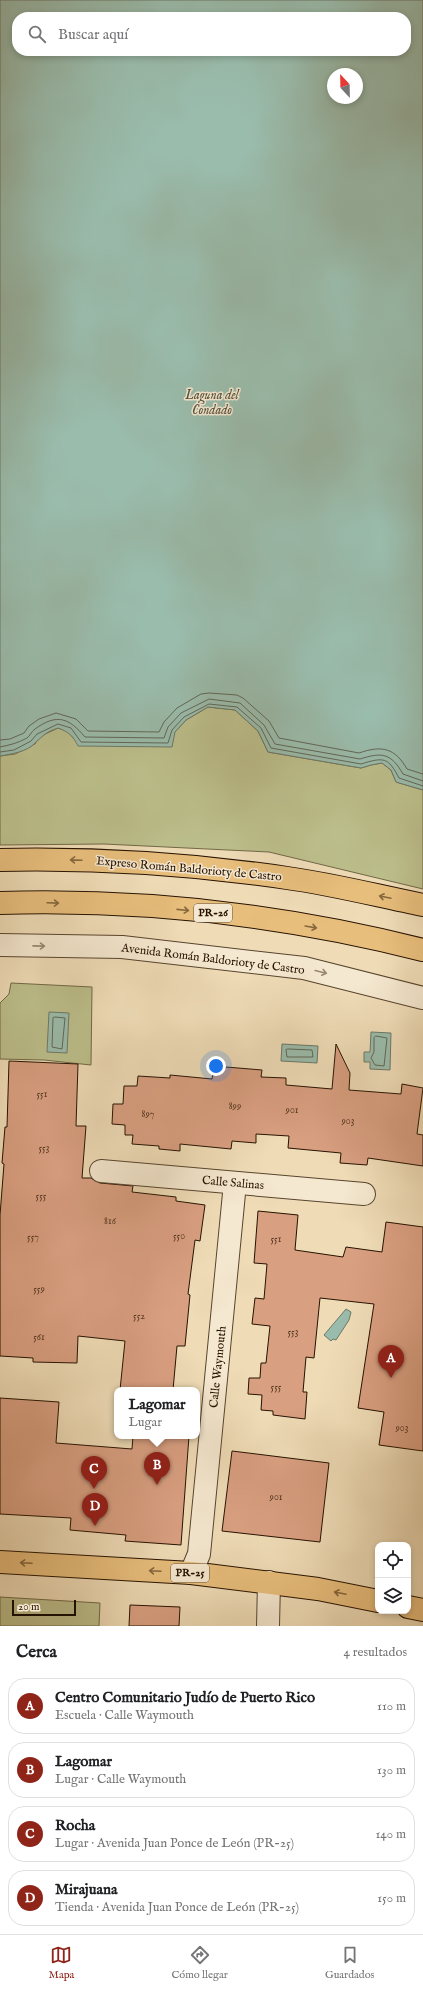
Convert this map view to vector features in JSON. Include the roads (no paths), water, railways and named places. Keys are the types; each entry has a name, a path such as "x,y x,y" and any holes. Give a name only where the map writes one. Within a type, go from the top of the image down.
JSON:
{"main road":[{"name":"Expreso Román Baldorioty de Castro","path":"0,860 128,861 214,869 288,878 423,905"},
{"name":"PR-26","path":"0,903 130,905 212,913 350,934 423,950"},
{"name":"PR-25","path":"0,1562 191,1573 318,1589 375,1600"},
{"path":"411,1608 423,1610"}],"street":[{"name":"Avenida Román Baldorioty de Castro","path":"0,945 122,947 304,968 423,998"},
{"name":"Calle Salinas","path":"101,1171 364,1194"},
{"name":"Calle Waymouth","path":"191,1573 199,1554 235,1183"},
{"path":"268,1626 269,1582"}],"water":[{"name":"Laguna del Condado","path":"0,0 423,0 423,790 396,782 391,770 382,763 361,768 268,752 258,731 235,710 208,707 186,720 175,732 172,747 78,746 70,735 58,728 45,734 28,749 0,756"},
{"path":"49,1012 69,1013 67,1053 47,1052"},
{"path":"371,1032 391,1033 390,1070 370,1069 370,1062 364,1062 364,1052 370,1052"},
{"path":"282,1044 318,1046 317,1063 281,1061"},
{"path":"346,1309 351,1312 349,1320 336,1340 333,1339 331,1341 324,1335"}],"place":[{"name":"Centro Comunitario Judío de Puerto Rico","path":"391,1378"},
{"name":"Lagomar","path":"157,1485"},
{"name":"Rocha","path":"94,1489"},
{"name":"Mirajuana","path":"95,1526"}]}
